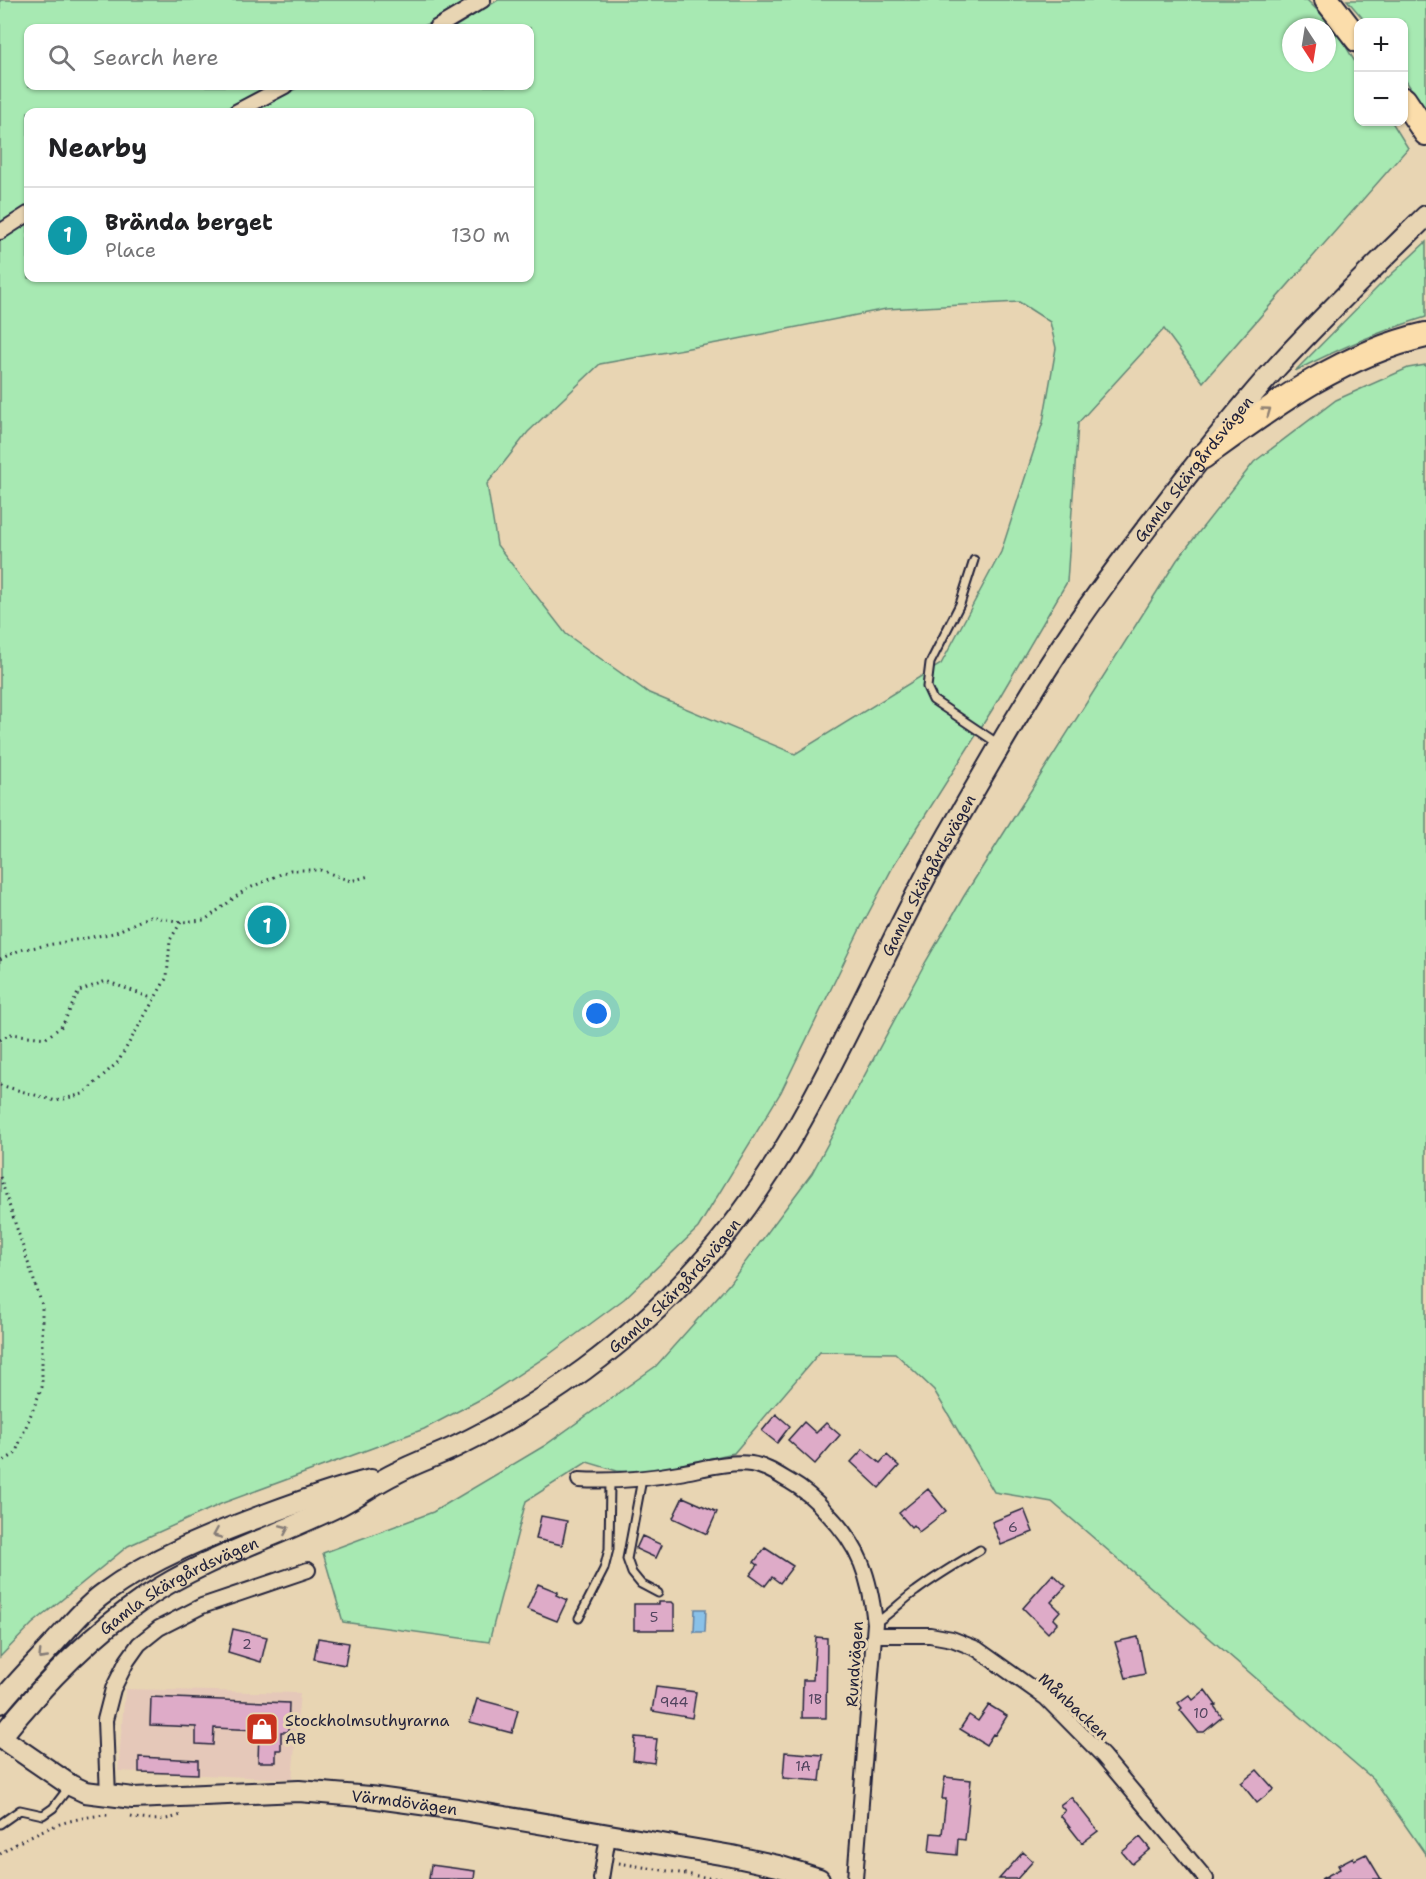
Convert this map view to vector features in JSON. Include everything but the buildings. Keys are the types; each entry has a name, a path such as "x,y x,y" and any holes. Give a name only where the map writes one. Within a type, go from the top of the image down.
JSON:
{"highway":[{"path":"1327,0 1354,34"},
{"path":"1408,106 1426,133"},
{"path":"1202,457 1289,394 1370,353 1426,334"}],"main road":[{"name":"Gamla Skärgårdsvägen","path":"0,1738 31,1699 74,1655 118,1617 150,1595 182,1576 222,1557 342,1504 391,1475 456,1446 518,1414 614,1347 693,1273 727,1234 782,1156 837,1056 940,850 1000,746 1070,634 1131,548 1273,371 1426,216"},
{"name":"Gamla Skärgårdsvägen","path":"0,1703 81,1612 136,1571 244,1522 336,1488 391,1475"},
{"name":"Värmdövägen","path":"0,1738 70,1785 85,1792 108,1796 160,1798 299,1791 352,1795 457,1809 732,1856 778,1866 819,1879"}],"street":[{"path":"443,24 483,0"},
{"path":"244,108 277,90"},
{"path":"0,232 24,217"},
{"name":"Rundvägen","path":"579,1480 610,1482 735,1464 753,1464 772,1471 800,1487 837,1523 858,1552 869,1583 874,1629 855,1879"},
{"path":"108,1796 105,1720 113,1689 127,1661 139,1644 159,1628 202,1606 308,1570"},
{"name":"Månbacken","path":"874,1629 952,1639 978,1649 1046,1698 1103,1756 1206,1879"},
{"path":"601,1879 608,1836"}],"lane":[{"path":"974,560 960,604 930,663 927,687 933,700 1000,746"},
{"path":"642,1479 627,1559 632,1573 641,1584 658,1593"},
{"path":"579,1618 604,1569 609,1549 610,1482"},
{"path":"874,1629 922,1586 980,1550"},
{"path":"0,1824 20,1810 43,1815 53,1808 70,1785"}],"path":[{"path":"0,959 20,950 114,933 150,916 181,922 205,920 245,890 290,870 320,870 351,881 369,876"},
{"path":"0,1085 56,1101 83,1094 118,1062 167,977 170,940 181,922"},
{"path":"0,1040 10,1034 46,1038 62,1026 79,991 106,981 154,999"},
{"path":"0,1177 42,1305 42,1387 15,1454 0,1463"},
{"path":"125,1816 143,1820 170,1819 191,1812"},
{"path":"0,1854 38,1832 64,1822 92,1815 116,1815"},
{"path":"604,1860 725,1879"}],"shaded area":[{"path":"125,1689 300,1693 292,1779 118,1771"}],"green space":[{"path":"0,0 471,0 450,14 428,24 24,24 24,90 262,90 228,108 24,108 24,210 0,225"},
{"path":"498,0 1307,0 1325,18 1282,18 1282,72 1336,72 1336,30 1354,60 1354,126 1394,126 1408,148 1203,382 1164,329 1078,423 1067,582 992,710 895,863 859,931 781,1092 698,1228 624,1299 547,1356 483,1398 424,1429 223,1503 128,1546 32,1624 0,1657 0,239 24,224 24,282 534,282 534,108 259,108 293,90 534,90 534,24 459,24","holes":["1019,302 1050,322 1056,348 1043,422 1001,552 941,664 795,754 649,693 566,634 497,545 487,484 528,432 600,364 886,309"]},
{"path":"1347,0 1426,0 1426,111 1408,84 1408,18 1363,18"},
{"path":"1426,242 1426,317 1359,341 1295,371 1379,286"},
{"path":"1426,365 1426,1855 1373,1779 1052,1502 994,1492 934,1390 895,1353 820,1352 734,1453 642,1473 617,1471 587,1462 526,1501 489,1642 343,1622 323,1553 433,1512 544,1446 656,1366 729,1284 812,1173 925,963 964,896 1177,560 1254,462 1336,400 1408,368"}],"water":[{"path":"695,1609 706,1609 705,1632 694,1632"}],"place":[{"name":"Brända berget","path":"267,925"},
{"name":"Stockholmsuthyrarna AB","path":"262,1729"}]}
